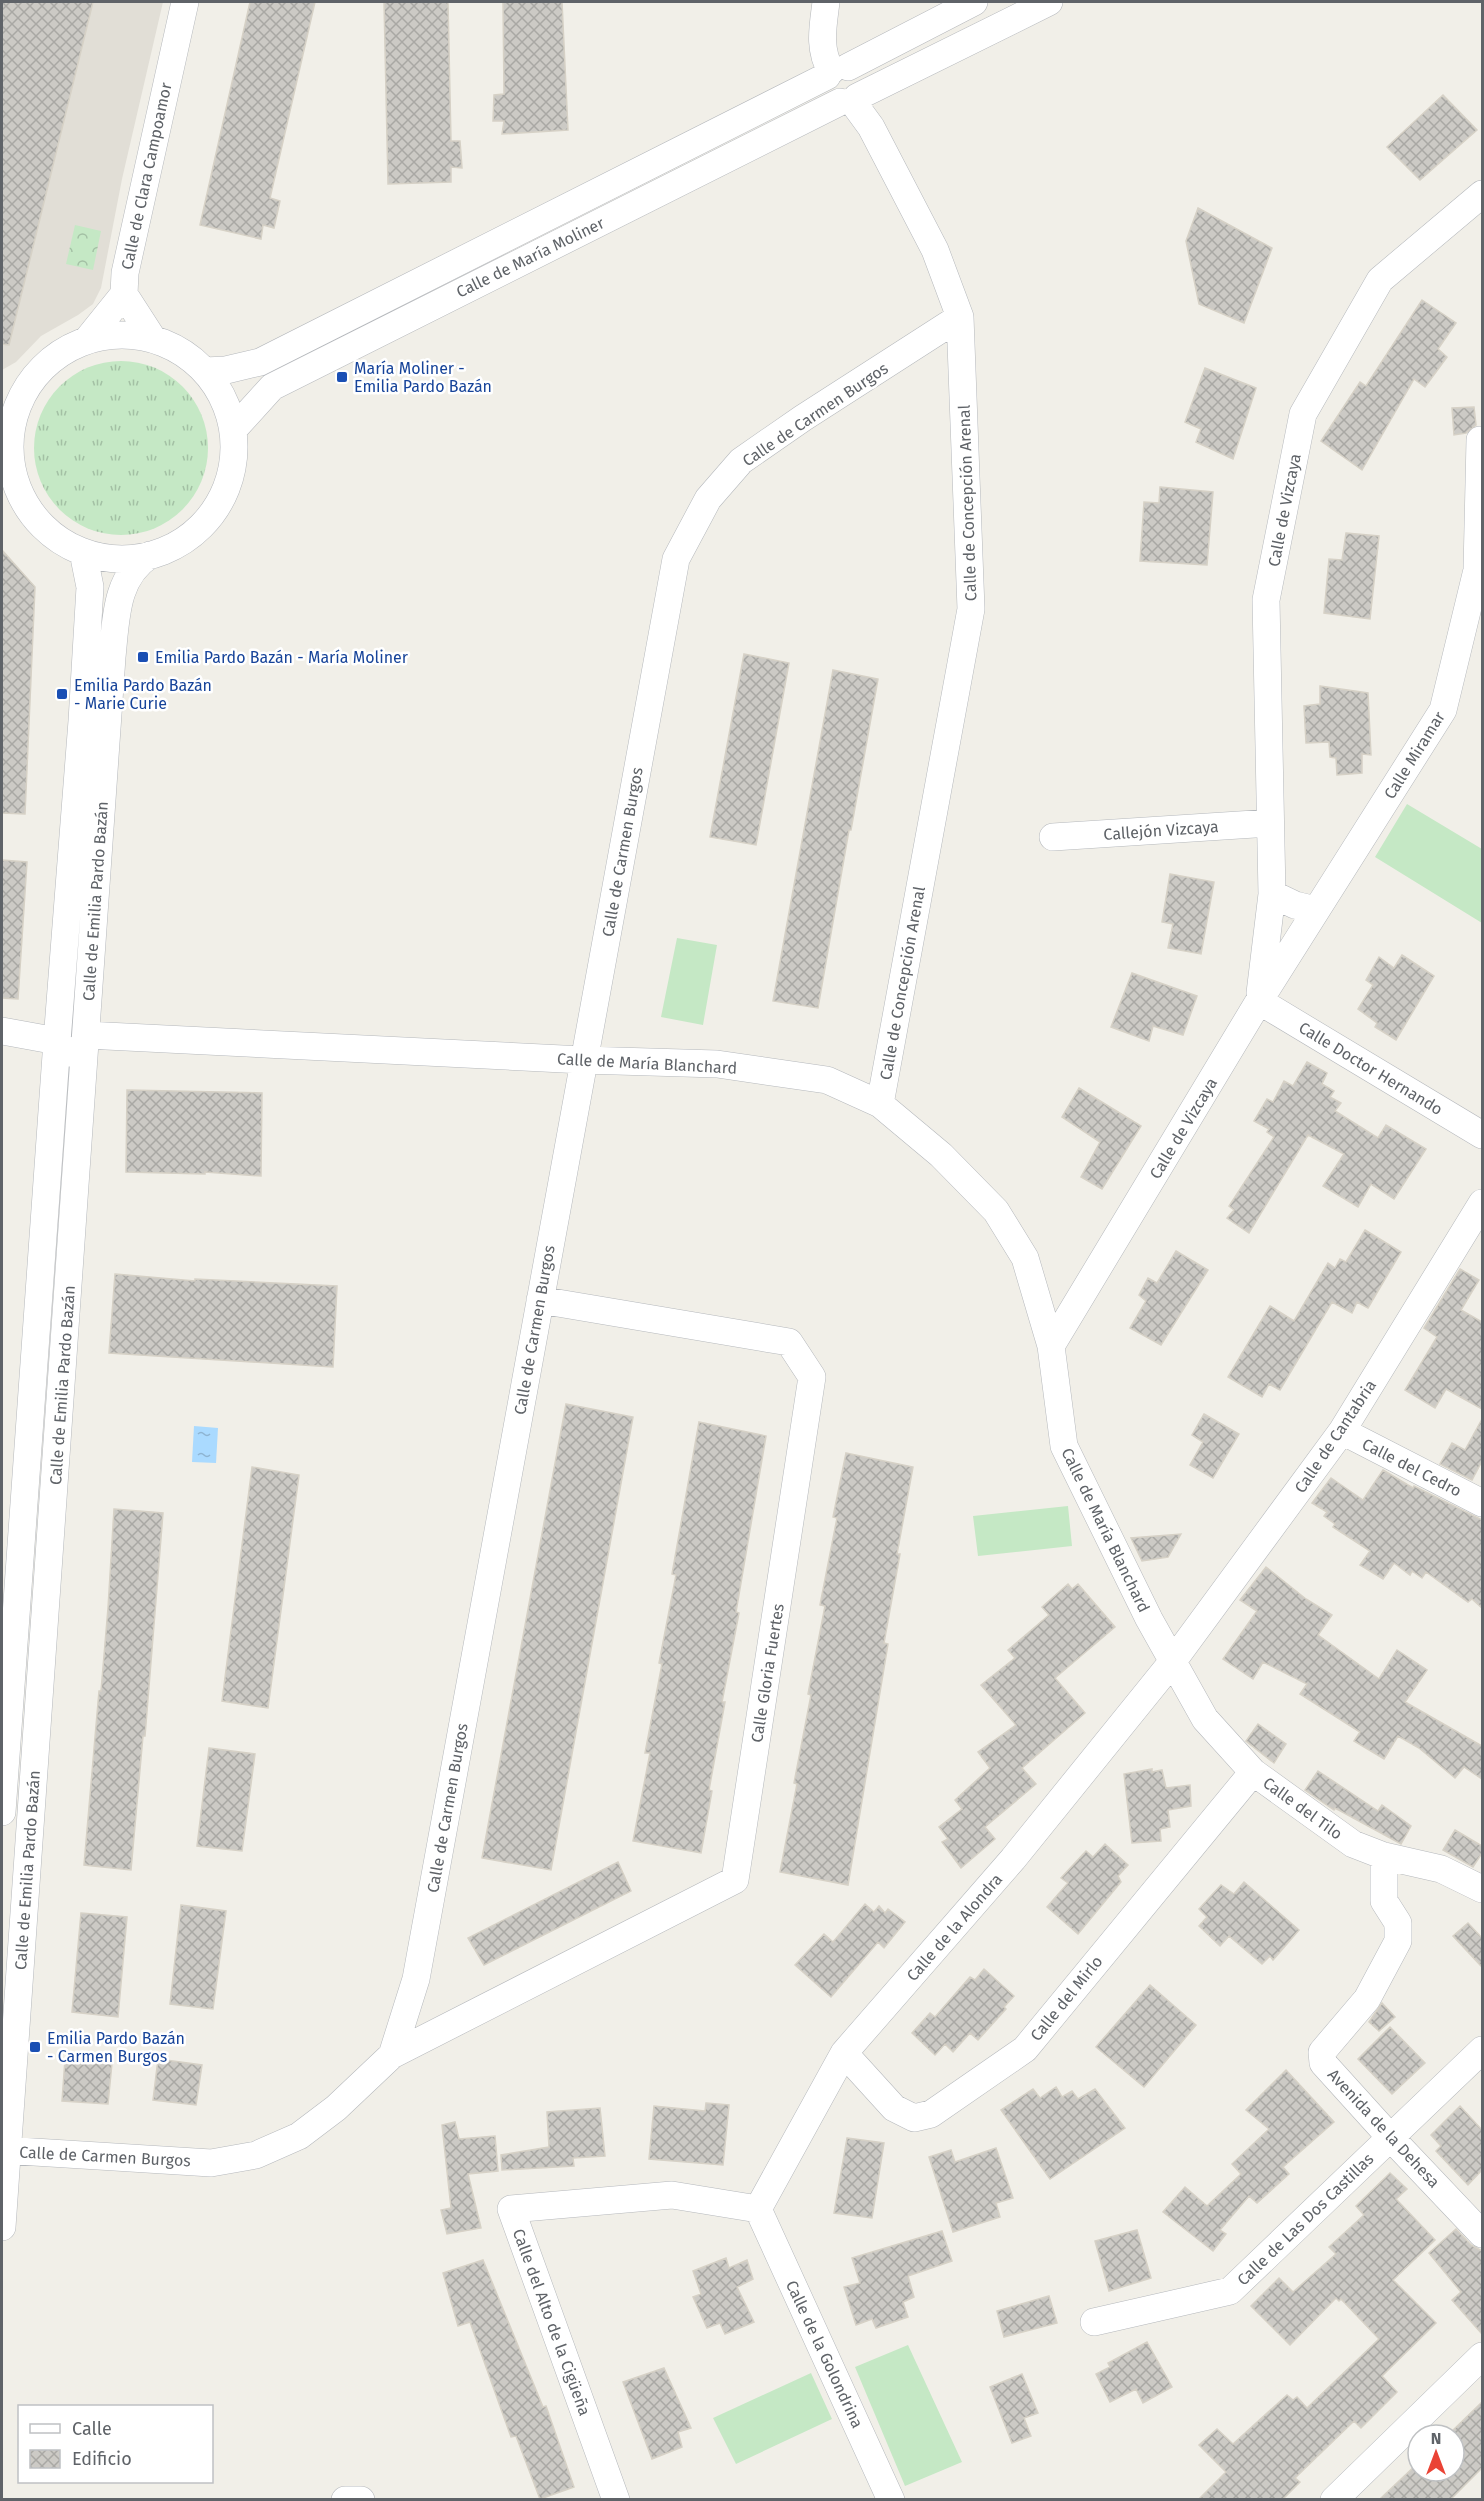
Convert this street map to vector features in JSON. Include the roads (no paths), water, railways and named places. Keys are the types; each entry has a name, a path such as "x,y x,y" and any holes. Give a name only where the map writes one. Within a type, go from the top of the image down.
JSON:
{"street":[{"name":"Calle de Clara Campoamor","path":"87,340 124,294 125,273 184,2"},
{"path":"826,2 821,45 824,60 835,71 853,69 861,79 860,92 850,100"},
{"name":"Calle de María Moliner","path":"206,371 226,370 260,362 974,2"},
{"name":"Calle de María Moliner","path":"234,430 272,387 1049,2"},
{"name":"Calle de Concepción Arenal","path":"850,100 871,127 935,250 960,317 971,609 880,1104"},
{"name":"Calle de Vizcaya","path":"1051,1346 1259,1001 1272,894 1266,600 1303,414 1380,280 1482,195"},
{"path":"124,294 153,339"},
{"name":"Calle de Carmen Burgos","path":"4,2150 211,2163 256,2155 298,2136 336,2108 392,2055 416,1979 676,559 708,500 741,461 802,418 960,317"},
{"path":"129,335 153,339 187,355 206,371 224,399 234,430 234,463 224,495 206,522 180,543 150,555 116,559 83,552 60,541 41,525 8,479 10,404 46,363 65,350 87,340 105,336 129,335"},
{"name":"Calle Miramar","path":"1259,1001 1443,710 1478,570 1480,440"},
{"name":"Calle de Emilia Pardo Bazán","path":"2,1812 13,1496 57,1041 82,721 90,587 83,552"},
{"name":"Calle de Emilia Pardo Bazán","path":"2,2228 4,2150 54,1499 105,744 121,590 139,562 150,555"},
{"name":"Callejón Vizcaya","path":"1053,837 1270,823"},
{"path":"1272,894 1295,905 1316,910"},
{"name":"Calle Doctor Hernando","path":"1259,1001 1482,1135"},
{"path":"2,1031 57,1041 67,1051 70,1062 68,1091 79,1136"},
{"name":"Calle de María Blanchard","path":"86,1035 583,1060 717,1064 827,1080 880,1104 941,1155 996,1211 1025,1258 1051,1346 1064,1446 1149,1619 1173,1661"},
{"name":"Calle de Cantabria","path":"1173,1661 1342,1431 1482,1203"},
{"name":"Calle Gloria Fuertes","path":"392,2055 735,1880 812,1377 789,1342 540,1300"},
{"name":"Calle del Cedro","path":"1342,1431 1482,1503"},
{"path":"13,1496 54,1499"},
{"name":"Calle del Tilo","path":"1173,1661 1205,1719 1253,1772 1353,1844 1384,1856 1441,1869 1482,1889"},
{"name":"Calle de la Alondra","path":"758,2209 844,2053 1013,1859 1173,1661"},
{"name":"Calle del Mirlo","path":"844,2053 894,2108 914,2118 931,2114 940,2108 1025,2049 1253,1772"},
{"name":"Avenida de la Dehesa","path":"1384,1856 1384,1901 1398,1923 1398,1941 1367,1999 1322,2052 1323,2062 1482,2234"},
{"name":"Calle de Las Dos Castillas","path":"1094,2322 1230,2291 1482,2050"},
{"name":"Calle del Alto de la Cigüeña","path":"616,2499 511,2209 672,2195 758,2209"},
{"name":"Calle de la Golondrina","path":"758,2209 891,2499"},
{"path":"1334,2499 1482,2356"},
{"path":"345,2499 361,2499"}],"water":[{"path":"194,1426 218,1428 216,1463 192,1462"}],"place":[{"name":"María Moliner - Emilia Pardo Bazán","path":"342,377"},
{"name":"Emilia Pardo Bazán - María Moliner","path":"143,657"},
{"name":"Emilia Pardo Bazán - Marie Curie","path":"62,694"},
{"name":"Emilia Pardo Bazán - Carmen Burgos","path":"35,2047"}]}
